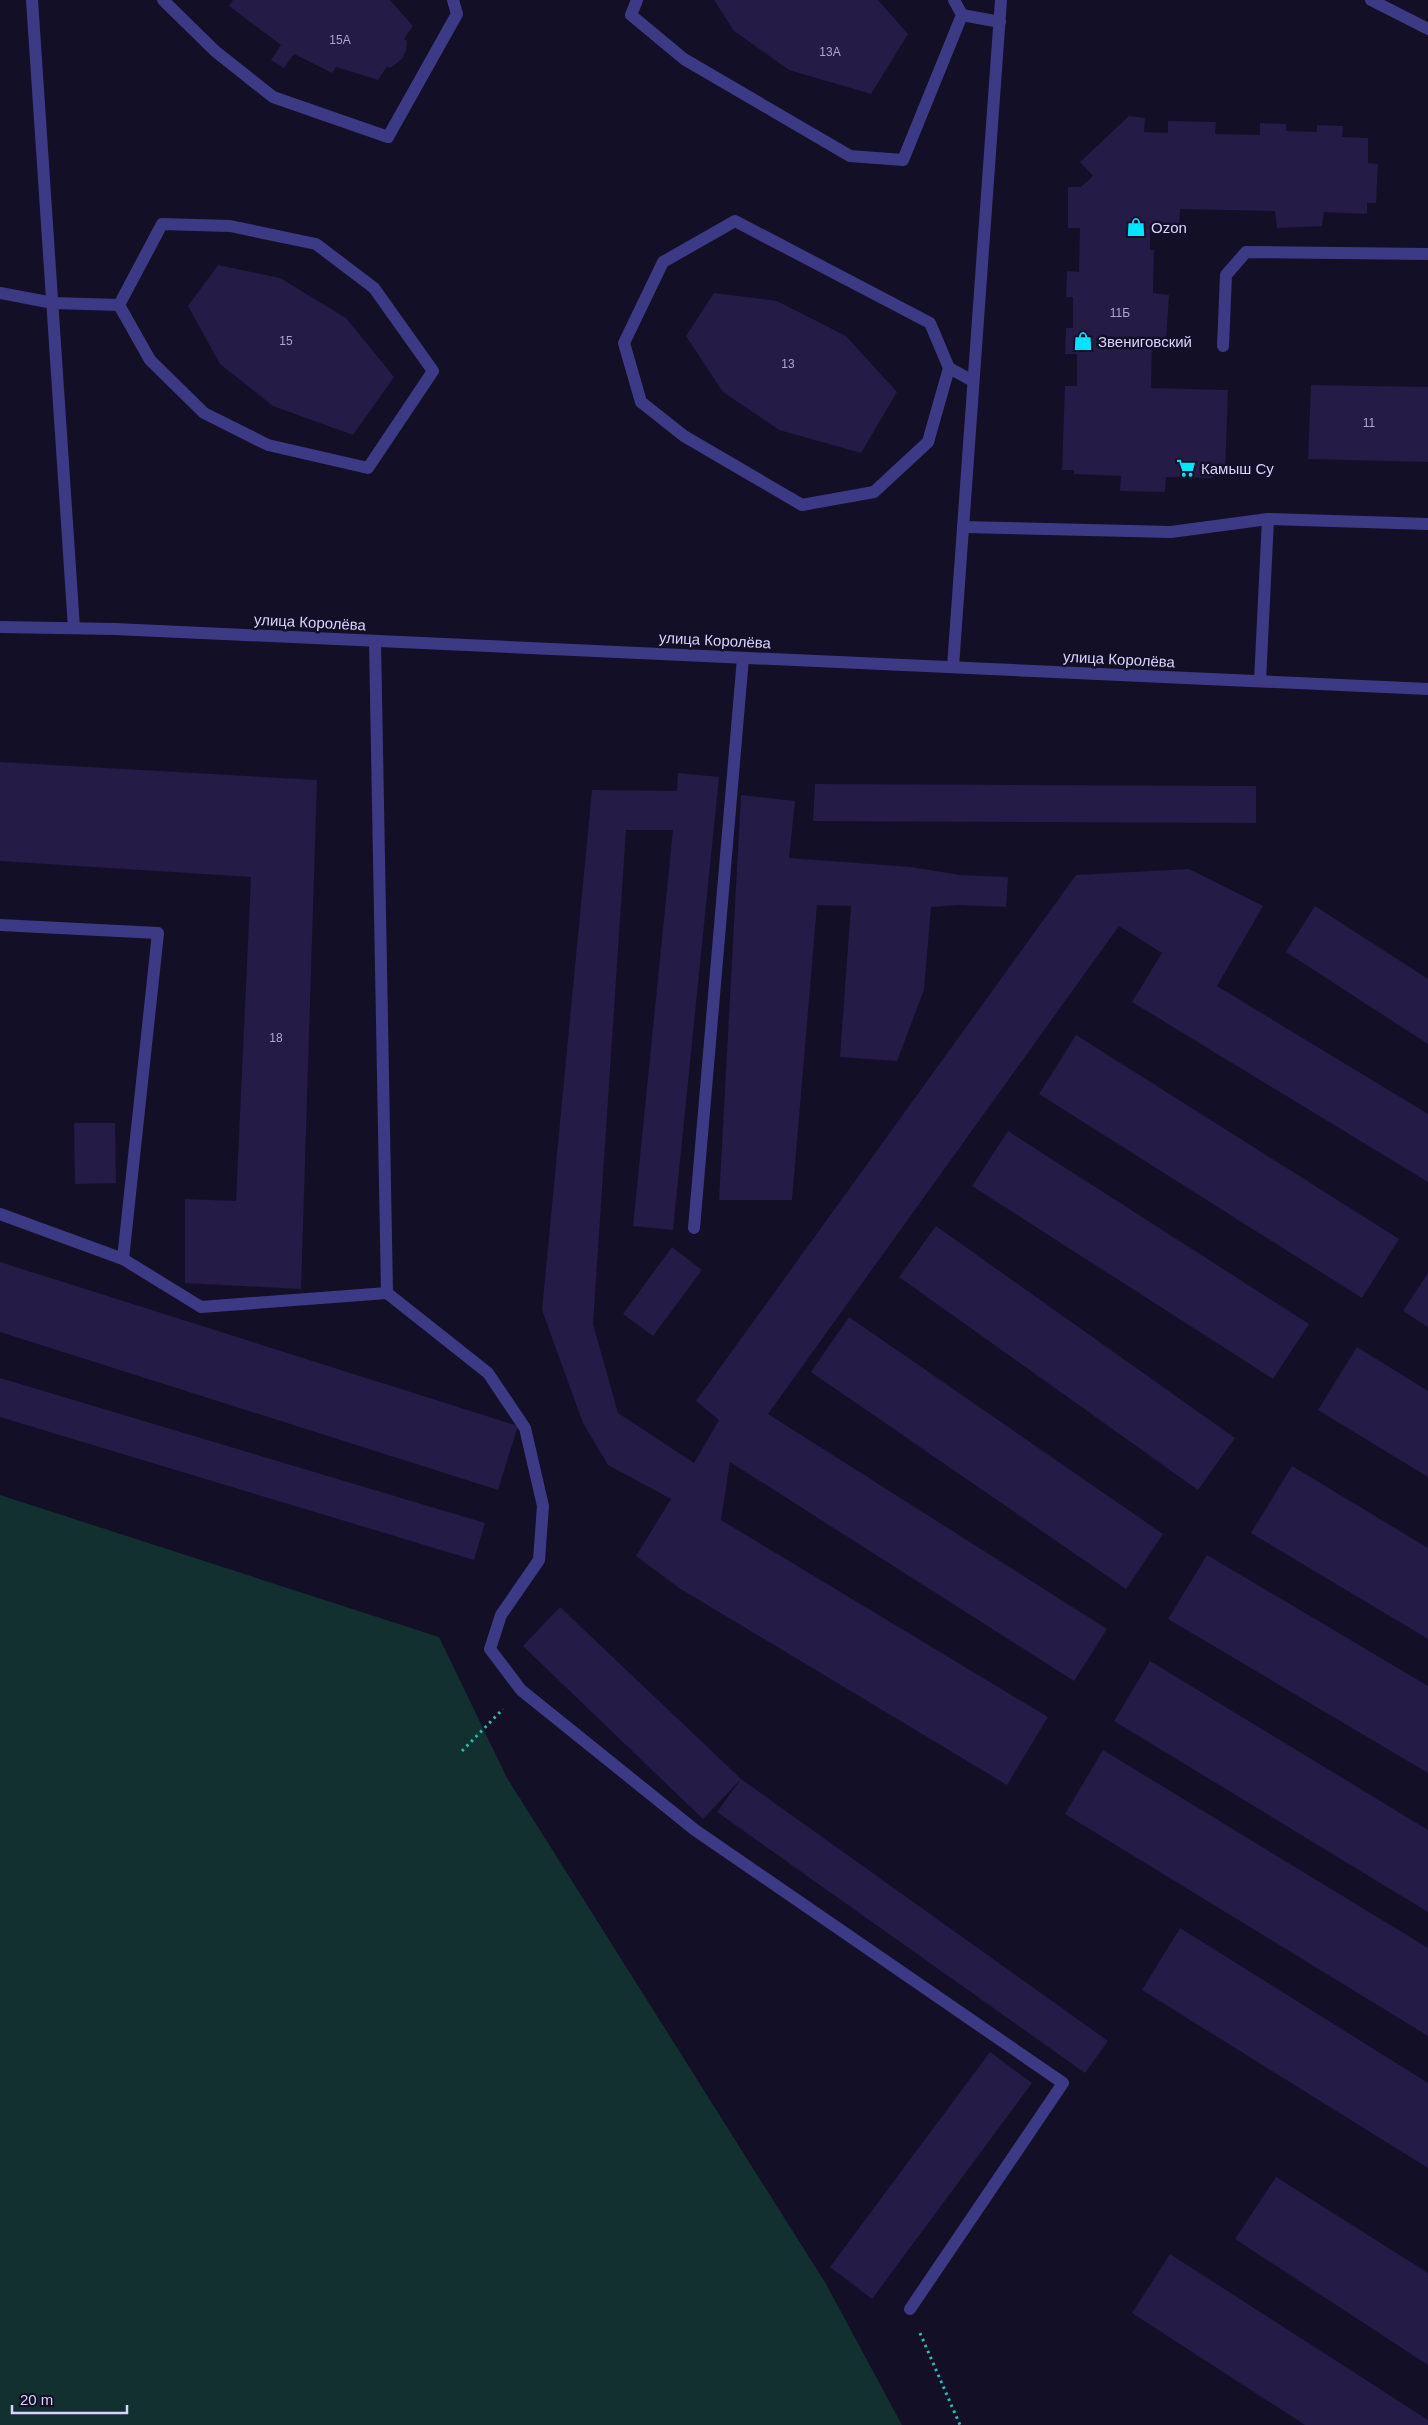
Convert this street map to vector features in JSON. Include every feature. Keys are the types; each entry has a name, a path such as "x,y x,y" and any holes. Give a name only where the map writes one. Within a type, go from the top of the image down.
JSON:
{"street":[{"path":"32,0 74,628"},
{"path":"163,0 215,51 273,97 388,137 457,14 453,0"},
{"path":"637,0 631,15 684,59 850,156 903,160 962,15"},
{"path":"954,0 962,15"},
{"path":"953,667 1001,0"},
{"path":"1371,0 1428,29"},
{"path":"962,15 1000,22"},
{"path":"949,368 928,442 881,486 874,492 802,505 684,436 641,402 624,343 663,262 734,221 930,323 949,368 973,381"},
{"path":"162,224 230,226 316,244 374,288 433,371 368,468 268,445 204,413 150,360 120,305 162,224"},
{"path":"1223,346 1226,276 1246,252 1428,254"},
{"path":"0,292 53,303 120,305"},
{"path":"963,527 1171,532 1268,519 1428,524"},
{"path":"1260,681 1268,519"},
{"name":"улица Королёва","path":"0,627 74,628 375,641 1428,689"},
{"path":"375,641 387,1293"},
{"path":"694,1228 743,658"},
{"path":"0,925 158,933 123,1259"},
{"path":"0,1214 123,1259 201,1307 387,1293 488,1373 525,1428 543,1506 539,1560 501,1615 490,1649 520,1690 695,1830 1063,2083 910,2309"}],"path":[{"path":"462,1751 520,1690"},
{"path":"910,2309 960,2425"}],"green space":[{"path":"0,1495 439,1637 507,1778 826,2284 902,2425 0,2425"}],"building":[{"path":"233,0 390,0 413,26 404,39 407,41 402,59 390,68 387,66 378,80 336,67 332,73 294,54 284,68 271,60 281,45 229,6"},
{"path":"714,0 878,0 908,34 871,94 789,70 734,31"},
{"path":"1129,116 1145,118 1144,132 1168,133 1168,121 1216,122 1215,134 1260,135 1260,123 1286,124 1286,131 1317,132 1317,125 1343,126 1342,137 1368,138 1368,163 1378,164 1376,203 1367,203 1367,214 1324,212 1322,226 1277,228 1275,211 1180,209 1179,230 1150,230 1150,250 1154,250 1153,293 1169,295 1166,340 1152,342 1151,388 1228,390 1225,473 1213,473 1213,478 1166,477 1165,492 1120,491 1121,476 1074,474 1074,470 1062,470 1065,386 1077,386 1077,354 1065,354 1066,328 1073,328 1073,297 1066,297 1067,271 1079,272 1080,228 1068,228 1068,187 1081,187 1093,176 1080,162"},
{"path":"218,265 280,278 346,318 394,377 353,435 273,406 220,364 188,306"},
{"path":"714,293 777,301 846,336 897,392 861,453 779,430 723,392 686,336"},
{"path":"1311,385 1428,387 1428,462 1308,459"},
{"path":"0,762 317,780 301,1289 185,1283 185,1199 236,1201 251,877 0,861"},
{"path":"678,773 719,777 673,1230 633,1226 673,830 626,830 593,1324 618,1413 694,1463 719,1420 696,1401 1076,875 1189,869 1263,906 1217,986 1428,1114 1428,1182 1132,1002 1162,953 1119,926 768,1414 1107,1629 1074,1681 730,1462 721,1520 1048,1717 1007,1785 679,1588 636,1556 671,1499 608,1465 583,1423 542,1310 592,790 677,791"},
{"path":"815,784 1256,786 1256,823 813,821"},
{"path":"741,795 795,801 789,858 911,867 960,875 1008,877 1006,907 959,905 931,907 924,990 897,1061 840,1057 851,906 817,905 792,1200 719,1200"},
{"path":"1315,906 1428,979 1428,1044 1286,952"},
{"path":"1076,1035 1399,1239 1362,1298 1039,1094"},
{"path":"74,1123 115,1123 116,1183 75,1184"},
{"path":"1008,1131 1309,1324 1273,1379 972,1186"},
{"path":"936,1226 1235,1438 1198,1490 899,1277"},
{"path":"672,1247 702,1270 653,1336 623,1314"},
{"path":"0,1262 518,1426 498,1490 0,1332"},
{"path":"1428,1273 1428,1327 1403,1311"},
{"path":"849,1317 1163,1534 1126,1589 811,1372"},
{"path":"1357,1347 1428,1391 1428,1477 1318,1410"},
{"path":"0,1378 485,1523 474,1560 0,1417"},
{"path":"1292,1466 1428,1548 1428,1639 1251,1533"},
{"path":"1207,1555 1428,1686 1428,1773 1168,1619"},
{"path":"560,1607 741,1779 703,1819 523,1646"},
{"path":"1150,1661 1428,1830 1428,1912 1114,1721"},
{"path":"1103,1750 1428,1948 1428,2036 1065,1814"},
{"path":"741,1779 1108,2041 1085,2073 717,1812"},
{"path":"1180,1928 1428,2083 1428,2168 1142,1990"},
{"path":"990,2052 1032,2083 872,2299 830,2267"},
{"path":"1276,2177 1428,2273 1428,2365 1235,2239"},
{"path":"1170,2254 1428,2420 1428,2425 1305,2425 1132,2313"}],"place":[{"name":"Ozon","path":"1136,227"},
{"name":"Звениговский","path":"1083,341"},
{"name":"Камыш Су","path":"1186,468"}]}
